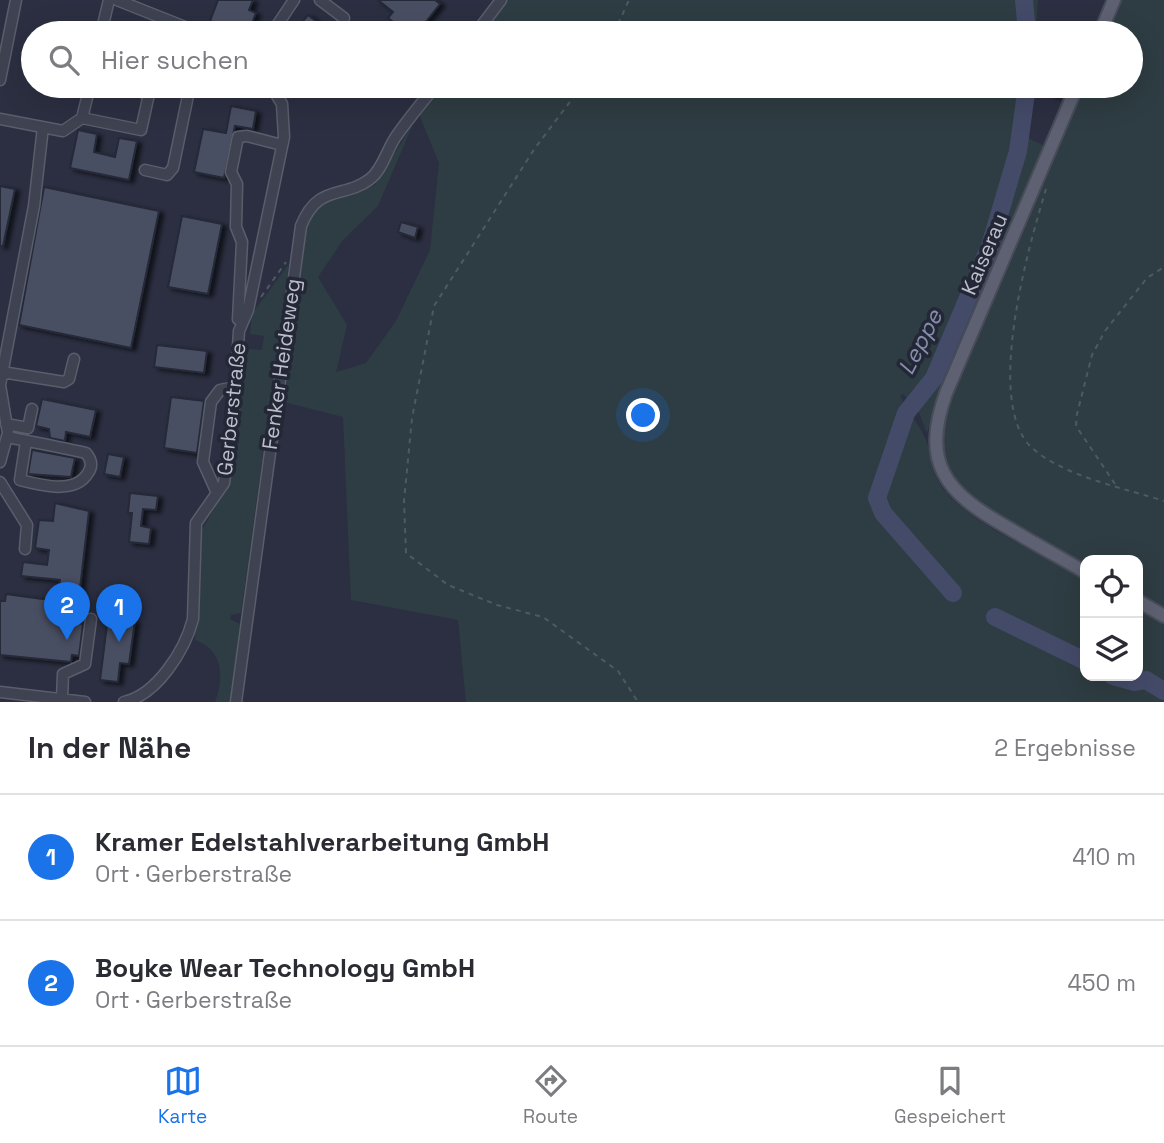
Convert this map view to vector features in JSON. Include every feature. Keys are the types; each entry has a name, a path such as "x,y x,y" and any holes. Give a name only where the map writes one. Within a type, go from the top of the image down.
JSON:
{"main road":[{"path":"1105,21 1114,0"},
{"name":"Kaiserau","path":"1072,98 946,393 934,432 936,454 943,476 965,501 1080,569"},
{"path":"1143,604 1164,616"}],"street":[{"path":"0,80 16,0"},
{"path":"105,21 109,0"},
{"path":"117,0 170,21"},
{"path":"280,21 294,0"},
{"path":"320,0 344,18"},
{"path":"484,21 501,0"},
{"path":"0,119 63,131 82,118 87,98"},
{"path":"82,118 141,130 148,98"},
{"path":"145,170 167,175 173,168 188,98"},
{"name":"Gerberstraße","path":"124,702 144,698 177,654 189,634 193,619 196,523 224,483 236,387 239,331 282,145 282,104 278,98"},
{"name":"Fenker Heideweg","path":"236,702 296,251 306,212 336,190 359,185 372,178 395,138 426,98"},
{"path":"0,462 7,437 1,398 2,375 34,206 43,127"},
{"path":"243,321 237,318 242,242 236,227 237,184 231,172 238,137 247,136 282,145"},
{"path":"2,375 8,373 64,382 69,379 74,359"},
{"path":"217,493 203,462 211,402 220,390 236,387"},
{"path":"6,424 28,428 32,409"},
{"path":"7,437 26,440 86,453 91,459 90,471 83,479 63,486 20,480 26,440"},
{"path":"0,482 27,525 25,548"},
{"path":"62,699 63,674 85,664 92,619"},
{"path":"0,692 37,699 85,702"}],"path":[{"path":"619,21 629,0"},
{"path":"573,98 535,148 434,306 412,418 404,500 406,553 448,585 497,605 544,617 618,671 638,702"},
{"path":"1046,189 1011,333 1009,352 1017,425 1032,448 1073,472 1164,500"},
{"path":"261,298 296,251"},
{"path":"1116,485 1076,426 1077,414 1092,355 1105,331 1147,278 1164,267"}],"shaded area":[{"path":"503,0 1038,0 1037,21 486,21"},
{"path":"1121,0 1164,0 1164,609 1143,597 1143,555 1080,555 1080,562 1000,518 980,503 962,486 949,468 942,447 945,413 951,393 1080,98 1143,98 1143,21 1112,21"},
{"path":"430,98 1031,98 1028,138 1045,146 940,392 927,433 919,413 903,394 900,396 929,448 937,479 951,498 986,525 1080,575 1080,681 1143,681 1143,611 1164,623 1164,702 466,702 458,620 351,600 343,417 280,401 298,252 309,219 330,201 375,185 413,124 378,206 343,240 318,277 347,325 336,372 366,363 396,321 430,250 439,163 419,114"},
{"path":"289,264 241,613 231,615 230,619 240,624 231,702 215,702 220,684 219,666 212,651 195,640 201,532 231,479 248,349 262,350 264,336 250,334 252,314"}],"building":[{"path":"218,0 253,0 249,10 256,13 253,21 210,21"},
{"path":"378,0 435,0 440,4 427,21 392,21 388,18 393,12"},
{"path":"308,15 316,21 303,21"},
{"path":"231,106 256,111 253,129 235,126 224,178 194,172 203,129 226,133"},
{"path":"78,130 97,134 94,152 115,157 119,138 137,141 129,180 70,168"},
{"path":"0,186 15,189 3,246 0,246"},
{"path":"44,187 159,211 131,348 19,325"},
{"path":"182,216 222,224 208,294 168,287"},
{"path":"401,222 418,227 415,238 398,232"},
{"path":"157,345 207,351 204,373 154,367"},
{"path":"171,397 204,401 197,453 164,448"},
{"path":"42,399 96,410 90,437 66,432 65,441 50,438 49,429 36,426"},
{"path":"32,450 75,458 71,477 28,474"},
{"path":"108,454 124,457 120,477 104,474"},
{"path":"130,493 158,496 156,510 143,509 141,526 151,528 149,544 129,542 132,513 128,513"},
{"path":"55,503 89,511 76,623 83,624 79,656 72,655 71,662 0,655 0,601 5,601 6,594 58,601 60,580 21,576 23,562 47,565 49,550 35,548 39,520 53,521"},
{"path":"108,617 135,621 129,664 120,663 118,682 100,680"}],"waterway":[{"name":"Leppe","path":"1024,0 1026,21"},
{"name":"Leppe","path":"953,593 883,513 877,498 906,413 934,378 990,246 1018,151 1025,98"},
{"name":"Leppe","path":"995,617 1080,659"},
{"name":"Leppe","path":"1131,681 1140,681"},
{"name":"Leppe","path":"1143,681 1164,691"}],"place":[{"name":"Boyke Wear Technology GmbH","path":"67,640"},
{"name":"Kramer Edelstahlverarbeitung GmbH","path":"119,642"}]}
